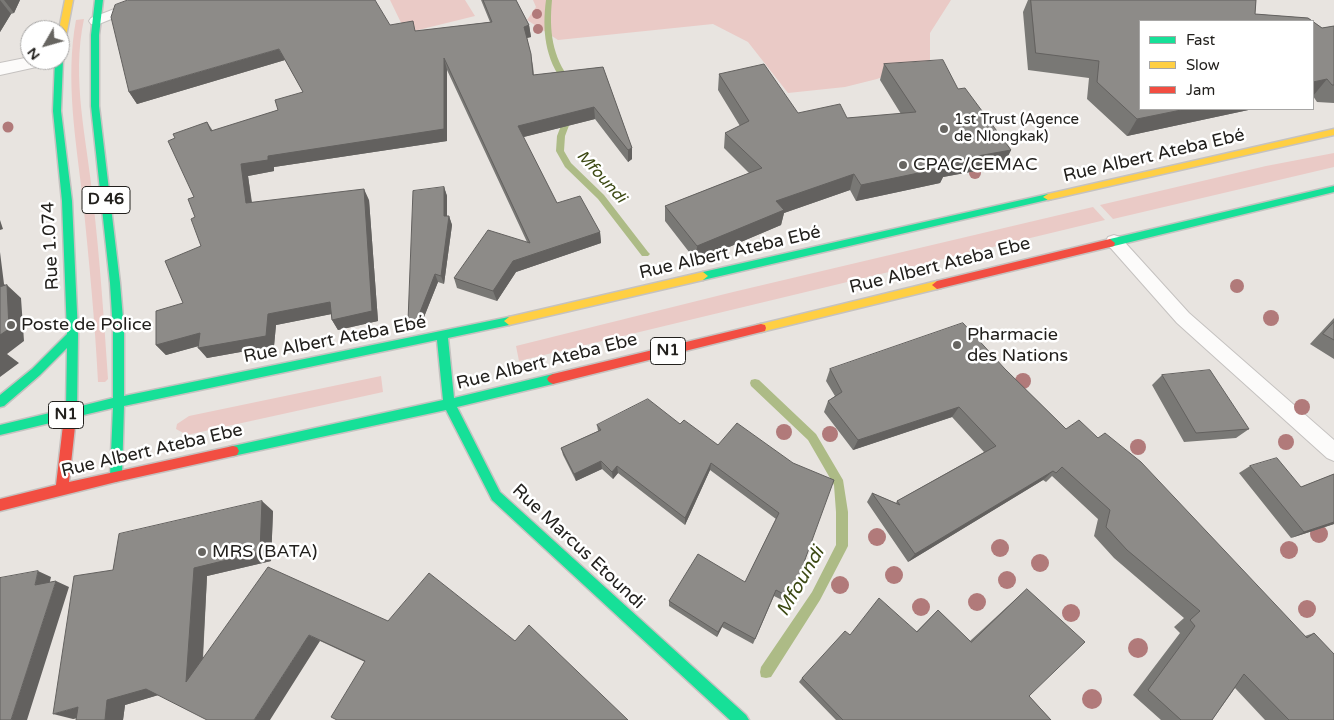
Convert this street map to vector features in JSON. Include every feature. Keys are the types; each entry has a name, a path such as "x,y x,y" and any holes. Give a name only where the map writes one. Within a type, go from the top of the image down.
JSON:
{"main road":[{"name":"D 46","path":"99,0 95,21 91,68 93,104 105,192 125,400 116,476"},
{"path":"66,20 69,3 99,0"},
{"name":"Rue 1.074","path":"59,70 57,111 66,201 73,335 71,413 62,489"},
{"name":"Rue Albert Ateba Ebé","path":"125,400 442,336 1334,132"},
{"name":"Rue Albert Ateba Ebe","path":"0,506 116,476 449,404 1334,189"},
{"path":"0,402 36,372 73,335"},
{"name":"Rue Marcus Etoundi","path":"442,336 449,404 496,496 741,720"},
{"name":"N1","path":"0,430 125,400"}],"street":[{"path":"0,69 20,65"}],"lane":[{"path":"95,21 149,0"},
{"path":"1114,241 1183,318 1334,452"}],"shaded area":[{"path":"390,0 465,0 475,16 406,33"},
{"path":"533,0 951,0 930,33 930,66 900,70 877,79 845,87 788,93 748,42 713,24 558,40 527,20 536,7"},
{"path":"84,19 79,64 81,110 100,267 108,379 105,382 98,382 90,269 73,110 71,65 73,42 76,20"},
{"path":"1334,153 1334,167 1113,219 1100,205 1266,166"},
{"path":"1093,207 1105,220 519,361 516,346 733,292"},
{"path":"381,376 383,392 187,435 176,429 177,424 189,416"}],"building":[{"path":"128,0 375,0 390,25 413,21 415,31 492,22 483,0 516,0 529,25 524,27 531,54 533,75 603,67 632,148 628,150 594,107 518,126 557,203 580,196 600,232 513,261 493,291 454,278 488,230 530,243 444,58 444,129 268,156 268,160 241,164 246,203 364,189 372,311 332,320 330,302 268,314 266,336 198,348 200,333 156,345 156,311 183,303 165,261 201,246 191,219 195,217 188,199 194,197 168,141 175,138 173,134 207,122 211,131 278,110 275,100 303,92 279,49 129,92 111,17 115,5"},
{"path":"1031,0 1256,0 1255,14 1308,18 1311,20 1139,20 1139,110 1181,110 1137,119 1097,82 1099,61 1036,53"},
{"path":"1314,23 1322,28 1334,26 1334,85 1327,79 1314,82"},
{"path":"943,60 958,89 965,88 1011,150 944,162 947,167 861,185 854,174 776,201 784,210 697,246 665,206 762,168 725,133 749,121 719,74 764,64 798,113 840,104 847,118 916,112 884,64"},
{"path":"444,187 444,216 449,216 441,276 435,274 417,320 408,321 413,191"},
{"path":"7,285 9,329 0,335 0,287"},
{"path":"1334,322 1334,340 1323,334"},
{"path":"963,323 1005,369 1066,429 1079,420 1098,438 1105,433 1141,462 1307,638 1314,633 1334,654 1334,720 1289,720 1244,674 1212,720 1181,720 1148,690 1195,626 1190,620 1200,611 1127,550 1106,527 1110,510 1062,467 1056,473 1053,471 915,554 872,493 900,505 897,501 996,446 959,407 858,440 828,401 842,392 830,369"},
{"path":"1210,370 1249,429 1196,433 1162,375"},
{"path":"648,399 680,424 684,420 718,445 737,423 793,463 834,480 791,598 776,590 755,639 724,622 718,632 669,601 698,554 745,582 779,513 711,463 685,518 617,466 612,472 601,461 574,474 561,448 601,430 597,425"},
{"path":"1277,458 1301,487 1334,474 1334,522 1304,532 1250,466"},
{"path":"262,501 260,552 194,568 186,682 268,567 388,621 429,573 515,641 529,625 628,720 337,720 331,717 365,661 309,635 254,720 207,720 146,689 107,700 105,720 76,720 78,707 53,714 74,576 113,570 119,534"},
{"path":"38,571 35,585 56,581 11,720 0,720 0,578"},
{"path":"1027,589 1085,642 1029,696 1051,720 843,720 802,678 845,631 850,635 879,598 917,632 938,610 971,642"}],"waterway":[{"name":"Mfoundi","path":"549,0 547,21 549,43 556,64 567,81"},
{"name":"Mfoundi","path":"569,115 561,136 560,151 568,165 601,197 645,254"},
{"name":"Mfoundi","path":"755,383 812,437 839,484 842,512 842,546 816,596 766,672"}],"traffic: fast":[{"path":"99,0 95,35 95,106 117,307 119,380 116,476"},
{"path":"59,70 57,111 67,201 73,335 71,408"},
{"path":"1110,243 1334,189"},
{"path":"703,276 1048,197"},
{"path":"0,430 131,399 509,321"},
{"path":"0,402 36,372 73,335"},
{"path":"442,336 449,404 496,496 741,720"},
{"path":"233,451 449,404 553,379"}],"traffic: slow":[{"path":"65,20 69,0"},
{"path":"1048,197 1334,132"},
{"path":"509,321 703,276"},
{"path":"761,328 937,285"}],"traffic: jam":[{"path":"937,285 1110,243"},
{"path":"553,379 761,328"},
{"path":"62,489 71,408"},
{"path":"0,505 116,476 233,451"}],"place":[{"name":"1st Trust (Agence de Nlongkak)","path":"944,129"},
{"name":"CPAC/CEMAC","path":"903,165"},
{"name":"Poste de Police","path":"11,325"},
{"name":"Pharmacie des Nations","path":"957,345"},
{"name":"MRS (BATA)","path":"202,552"}]}
